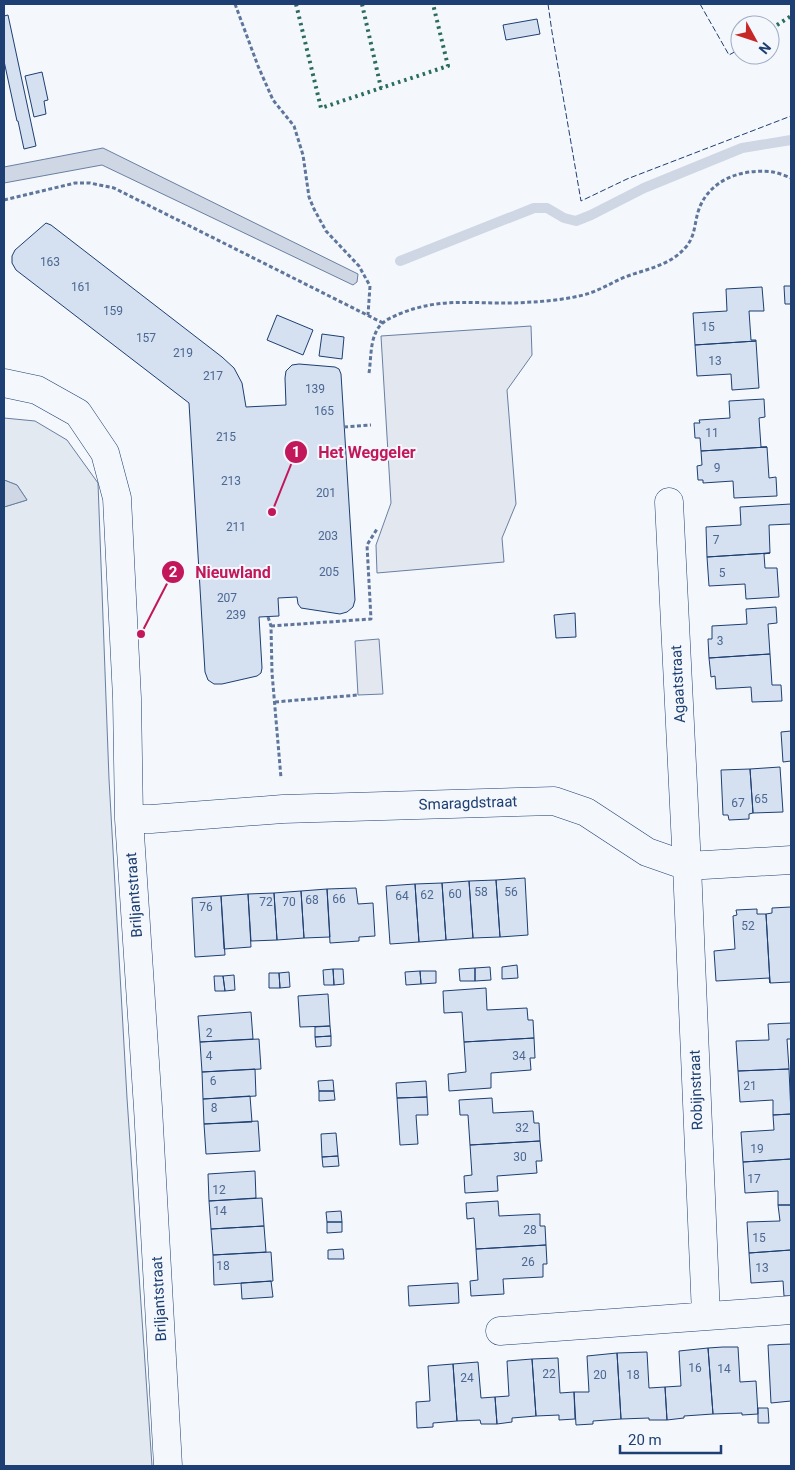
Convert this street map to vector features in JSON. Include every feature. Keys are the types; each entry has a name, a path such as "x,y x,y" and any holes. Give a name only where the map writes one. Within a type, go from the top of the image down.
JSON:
{"street":[{"name":"Briljantstraat","path":"4,383 37,390 78,413 105,453 117,498 127,698 129,819 148,1108 168,1466"},
{"name":"Agaatstraat","path":"669,502 687,866"},
{"name":"Smaragdstraat","path":"129,819 151,819 283,808 554,801 586,812 647,852 687,866 791,860"},
{"name":"Robijnstraat","path":"687,866 706,1315"},
{"path":"500,1331 791,1310"}],"path":[{"path":"235,4 273,100 294,126 303,155 309,197 314,209 326,231 359,266 370,286 368,315"},
{"path":"369,373 375,332 388,319 411,309 443,303 525,302 580,296 592,292 625,277 660,266 678,255 686,248 693,236 699,209 706,194 722,180 752,171 773,172 791,178"},
{"path":"4,200 90,182 114,188 383,323"},
{"path":"344,427 370,425"},
{"path":"270,626 371,619 367,545 377,529"},
{"path":"268,617 283,808"},
{"path":"275,702 358,695"}],"shaded area":[{"path":"103,148 358,274 357,282 353,285 102,165 4,183 4,167"},
{"path":"531,326 532,355 507,390 516,504 502,538 504,562 377,573 376,545 391,503 381,336"},
{"path":"4,418 35,421 67,440 98,483 109,779 127,1098 152,1466 4,1466 4,507 27,500 17,485 4,480"},
{"path":"4,480 17,485 27,500 4,507"},
{"path":"379,639 383,694 358,695 355,641"}],"building":[{"path":"8,15 36,146 24,149 4,61 4,16"},
{"path":"537,19 540,34 506,40 503,25"},
{"path":"42,72 48,100 44,101 46,114 34,117 25,76"},
{"path":"46,223 234,368 242,383 246,407 286,405 286,371 292,365 335,367 339,369 341,374 355,600 353,607 347,612 340,614 301,608 297,597 278,598 279,616 259,617 262,668 261,673 257,676 214,684 208,680 205,672 189,403 16,270 12,263 12,256 15,250"},
{"path":"784,286 791,286 791,304 785,304"},
{"path":"762,287 764,311 749,311 751,340 756,341 695,345 693,313 727,311 726,289"},
{"path":"277,315 313,330 303,355 267,340"},
{"path":"322,334 344,337 342,359 319,356"},
{"path":"756,341 759,388 732,390 731,374 697,376 695,345"},
{"path":"764,399 765,417 759,418 761,447 767,447 701,451 700,438 695,438 694,423 700,423 699,420 730,418 729,401"},
{"path":"767,447 769,478 776,477 777,496 734,498 733,481 703,483 703,480 698,480 697,466 702,465 701,451"},
{"path":"791,504 791,524 769,525 770,553 707,557 706,527 741,525 740,507"},
{"path":"770,553 764,554 765,568 777,568 779,597 746,599 745,584 709,586 707,557"},
{"path":"776,607 777,623 768,624 770,654 709,658 708,639 712,639 712,626 747,624 746,609"},
{"path":"575,613 576,637 556,638 554,615"},
{"path":"770,654 772,685 781,685 782,701 752,702 751,687 716,689 715,676 711,677 709,658"},
{"path":"791,731 791,761 783,762 781,732"},
{"path":"780,767 783,812 753,813 750,769"},
{"path":"750,769 753,813 749,814 749,819 729,820 728,815 723,815 721,770"},
{"path":"525,878 528,935 500,937 496,880"},
{"path":"496,880 500,937 473,938 469,881"},
{"path":"469,881 473,938 446,940 442,883"},
{"path":"442,883 446,940 419,942 415,884"},
{"path":"415,884 419,942 390,944 386,886"},
{"path":"356,888 358,904 373,903 375,936 359,937 359,941 330,943 327,889"},
{"path":"327,889 330,937 304,938 301,891"},
{"path":"301,891 304,938 277,940 274,893"},
{"path":"274,893 277,940 251,941 248,894"},
{"path":"248,894 251,947 224,949 221,896"},
{"path":"221,896 225,955 195,957 192,898"},
{"path":"791,907 791,982 770,983 766,914 772,913 772,908"},
{"path":"757,909 757,914 766,914 770,983 769,978 716,981 714,951 735,949 733,916 737,915 736,910"},
{"path":"517,965 518,978 502,979 502,967"},
{"path":"490,967 491,980 475,981 475,968"},
{"path":"475,968 475,981 460,981 459,969"},
{"path":"333,969 343,969 344,984 334,985"},
{"path":"333,969 334,985 324,985 323,970"},
{"path":"420,971 436,971 436,983 421,984"},
{"path":"420,971 421,984 406,985 405,972"},
{"path":"289,972 290,987 280,988 279,973"},
{"path":"269,973 279,973 280,988 269,988"},
{"path":"234,975 235,990 225,991 223,976"},
{"path":"214,976 223,976 225,991 215,991"},
{"path":"486,988 487,1010 527,1008 528,1020 533,1020 534,1038 464,1042 462,1012 444,1013 443,991"},
{"path":"328,994 330,1026 300,1027 298,996"},
{"path":"251,1012 253,1039 200,1042 198,1016"},
{"path":"791,1023 791,1039 787,1039 789,1069 738,1071 736,1041 769,1040 768,1024"},
{"path":"330,1026 331,1036 315,1037 315,1027"},
{"path":"331,1036 331,1046 316,1047 315,1037"},
{"path":"534,1038 535,1058 530,1058 531,1070 491,1073 491,1088 449,1091 448,1074 466,1072 464,1042"},
{"path":"259,1039 261,1069 202,1072 200,1042"},
{"path":"255,1069 256,1096 203,1099 202,1072"},
{"path":"789,1069 791,1114 773,1115 773,1100 740,1102 738,1071"},
{"path":"333,1080 334,1091 319,1091 318,1081"},
{"path":"426,1081 427,1097 397,1098 396,1083"},
{"path":"319,1091 334,1091 335,1100 319,1101"},
{"path":"250,1096 252,1122 204,1124 203,1099"},
{"path":"427,1097 428,1115 416,1115 418,1144 400,1145 397,1098"},
{"path":"492,1098 493,1113 533,1111 534,1123 539,1123 540,1141 470,1145 468,1115 460,1115 459,1100"},
{"path":"791,1114 791,1159 743,1162 741,1132 774,1130 773,1115"},
{"path":"258,1121 260,1151 206,1154 204,1124"},
{"path":"336,1133 338,1156 322,1157 321,1134"},
{"path":"540,1141 542,1161 536,1161 537,1173 497,1176 498,1191 465,1193 464,1176 472,1175 470,1145"},
{"path":"338,1156 339,1166 323,1167 322,1157"},
{"path":"791,1159 791,1205 778,1205 778,1191 745,1193 743,1162"},
{"path":"255,1171 256,1198 209,1201 208,1174"},
{"path":"262,1198 264,1226 211,1229 209,1201"},
{"path":"498,1201 499,1216 540,1214 540,1226 545,1226 546,1245 476,1249 474,1218 467,1219 466,1203"},
{"path":"778,1205 791,1205 791,1250 749,1253 747,1222 780,1221"},
{"path":"341,1211 342,1222 327,1222 326,1212"},
{"path":"327,1222 342,1222 342,1232 327,1233"},
{"path":"264,1226 266,1252 213,1255 211,1229"},
{"path":"546,1245 547,1264 543,1264 543,1277 503,1279 504,1294 471,1296 470,1281 478,1280 476,1249"},
{"path":"343,1249 344,1259 328,1259 328,1250"},
{"path":"791,1250 791,1296 784,1296 783,1281 751,1283 749,1253"},
{"path":"271,1252 273,1281 214,1285 213,1255"},
{"path":"271,1281 273,1297 242,1299 241,1283"},
{"path":"458,1283 459,1303 409,1306 408,1286"},
{"path":"791,1344 791,1401 771,1403 768,1345"},
{"path":"738,1347 740,1382 756,1381 758,1414 713,1414 708,1348"},
{"path":"708,1348 713,1414 684,1416 684,1418 667,1420 665,1387 681,1386 679,1351"},
{"path":"647,1352 649,1388 665,1387 667,1420 649,1420 649,1418 621,1419 617,1353"},
{"path":"617,1353 621,1419 593,1421 593,1424 576,1425 574,1392 589,1392 587,1356"},
{"path":"558,1358 560,1393 574,1392 575,1419 559,1420 559,1415 536,1416 532,1359"},
{"path":"532,1359 536,1416 512,1418 512,1422 497,1424 495,1397 509,1396 507,1361"},
{"path":"478,1362 481,1398 495,1397 497,1424 481,1424 480,1420 457,1421 453,1364"},
{"path":"453,1364 457,1421 433,1423 433,1427 417,1428 416,1402 430,1401 428,1366"},
{"path":"758,1408 768,1408 769,1423 758,1423"}],"waterway":[{"path":"400,261 534,208 547,208 564,218 576,221 644,188 742,148 791,140"}],"hedge":[{"path":"296,4 321,108 381,88"},
{"path":"362,4 381,88 448,66 433,4"},
{"path":"780,23 791,16"}],"fence":[{"path":"548,4 581,201 627,179 791,116"},
{"path":"700,4 730,54"}],"place":[{"name":"Het Weggeler","path":"272,512"},
{"name":"Nieuwland","path":"141,634"}]}
